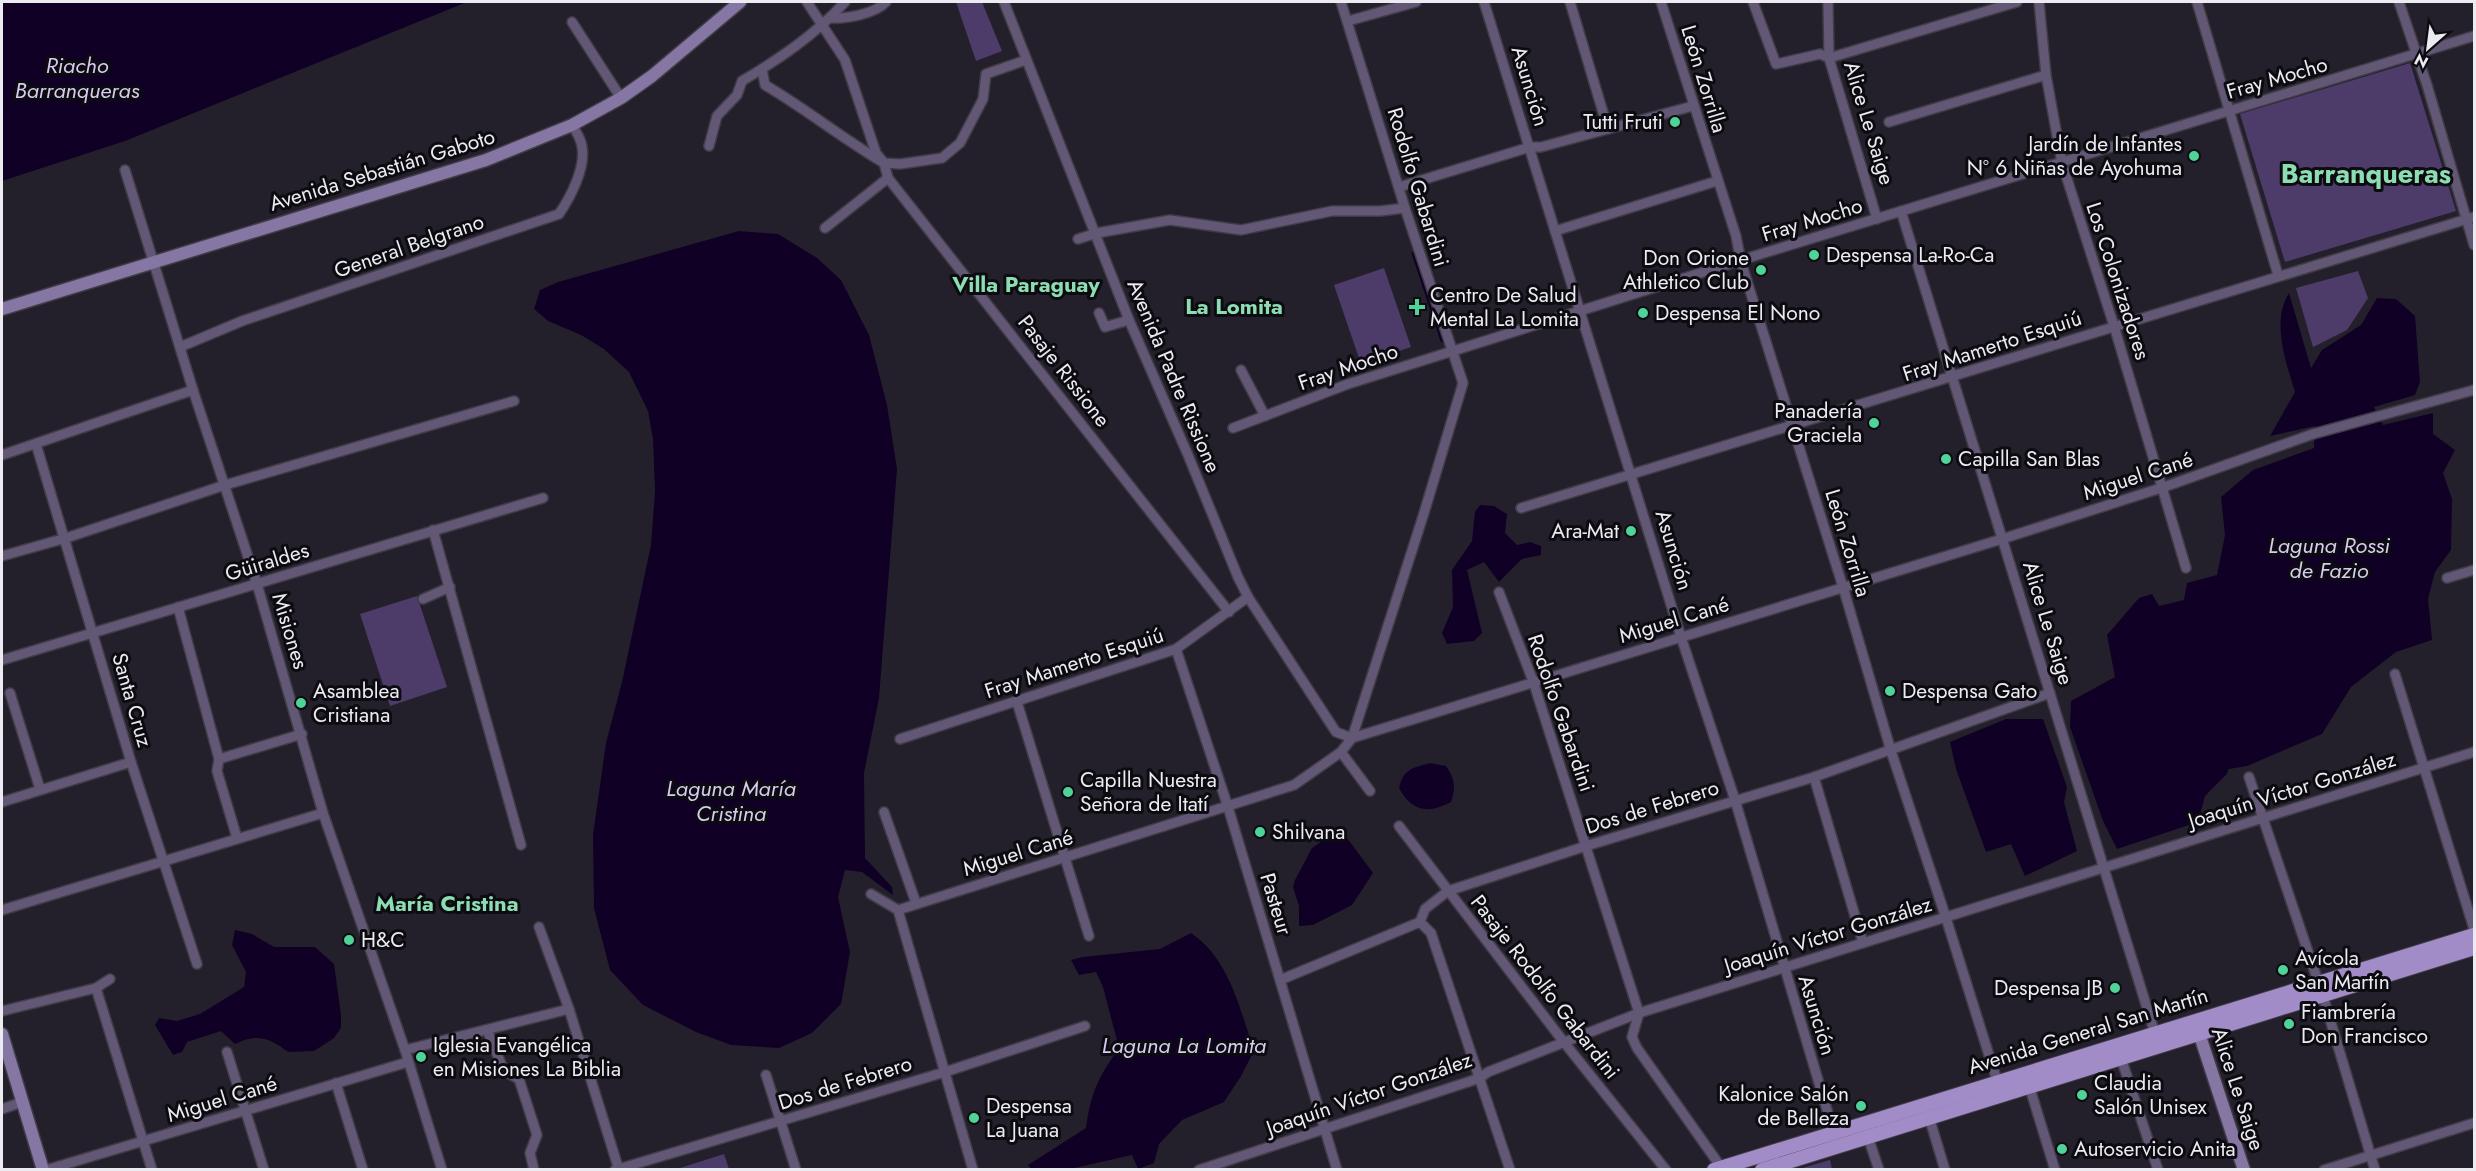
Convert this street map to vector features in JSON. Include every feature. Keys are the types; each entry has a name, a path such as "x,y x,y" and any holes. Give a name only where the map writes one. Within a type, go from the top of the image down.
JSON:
{"main road":[{"name":"Avenida Sebastián Gaboto","path":"2,309 486,160 572,125 621,98 652,76 740,2"},
{"name":"Avenida General San Martín","path":"2119,1050 2159,1046 2197,1027 2318,982 2475,934"},
{"name":"Avenida General San Martín","path":"1720,1169 1836,1138 1999,1089 2119,1050 2154,1032 2197,1027 2323,996 2475,948"},
{"name":"Alice Le Saige","path":"2197,1027 2244,1170"},
{"path":"2,1035 45,1170"},
{"name":"Avenida General San Martín","path":"1865,1129 1929,1117 1999,1089"},
{"name":"Avenida General San Martín","path":"1762,1170 1836,1138"}],"street":[{"name":"Pasaje Rissione","path":"807,2 826,21 845,60 876,153 884,163 888,178 1228,612"},
{"path":"709,146 717,116 737,95 741,81 781,58 826,21 844,2"},
{"path":"826,21 876,9 886,2"},
{"name":"Avenida Padre Rissione","path":"1004,2 1129,320 1248,597 1336,732 1352,738"},
{"name":"Rodolfo Gabardini","path":"1341,2 1462,383 1424,513 1352,738"},
{"path":"1348,21 1416,2"},
{"name":"Asunción","path":"1484,2 1681,637 1735,800 1836,1138"},
{"path":"1570,2 1608,129"},
{"name":"León Zorrilla","path":"1661,2 1692,106 1736,236 1741,262 1843,587 1891,751 1999,1089"},
{"path":"1753,2 1776,64 1820,54 1829,58 2017,2"},
{"name":"Alice Le Saige","path":"1828,2 1829,58 1877,219"},
{"name":"Los Colonizadores","path":"2039,2 2046,75 2062,163 2164,487 2186,568"},
{"path":"2197,2 2278,275"},
{"path":"2399,2 2471,218 2475,245"},
{"path":"572,22 621,98"},
{"name":"Fray Mocho","path":"1233,428 1347,384 1901,211 2475,36"},
{"path":"762,69 765,85 884,163 900,164 942,158 960,142 982,99 986,74 1026,60"},
{"path":"1889,123 2046,75"},
{"path":"1399,187 1530,147 1541,147 1692,106"},
{"name":"General Belgrano","path":"180,347 242,321 559,214 574,192 583,149 580,137 572,125"},
{"name":"Misiones","path":"125,171 193,390 257,584 324,813 405,1050 442,1170"},
{"path":"825,228 888,178"},
{"path":"1555,231 1717,181"},
{"path":"1078,239 1170,220 1241,230 1332,211 1380,211 1405,208"},
{"name":"Alice Le Saige","path":"1901,211 2159,1046"},
{"name":"Fray Mamerto Esquiú","path":"1521,508 1793,427 2278,275 2471,218"},
{"path":"1099,314 1104,327 1129,320"},
{"path":"1241,370 1265,416"},
{"path":"2,455 193,390"},
{"name":"Miguel Cané","path":"898,910 1294,785 1341,752 1352,738 2002,539 2164,487 2313,434 2475,390"},
{"path":"2,556 66,538 225,485 514,401"},
{"name":"Santa Cruz","path":"36,444 66,538 131,762 165,860 197,964"},
{"name":"Güiraldes","path":"2,660 543,498"},
{"path":"433,530 521,844"},
{"path":"2447,578 2475,570"},
{"path":"423,599 450,587"},
{"name":"Rodolfo Gabardini","path":"1499,592 1533,681 1639,1012 1632,1037 1636,1048 1720,1169"},
{"name":"Fray Mamerto Esquiú","path":"900,739 1176,649 1248,597"},
{"path":"178,607 219,759 217,771 237,838"},
{"name":"Pasteur","path":"1176,649 1228,807 1337,1170"},
{"path":"2395,674 2475,929"},
{"path":"10,693 40,789"},
{"name":"Dos de Febrero","path":"1280,980 1420,922 1425,909 1448,891 1586,846 1814,777 2050,693"},
{"path":"1017,702 1089,936"},
{"path":"219,759 302,734"},
{"path":"1341,752 1370,790"},
{"name":"Joaquín Víctor González","path":"1199,1170 1480,1078 1488,1072 1639,1012 2475,752"},
{"path":"2,802 131,762"},
{"path":"1814,777 1863,943"},
{"path":"2249,777 2323,996 2376,1170"},
{"path":"884,812 916,903"},
{"path":"2,910 324,813"},
{"name":"Pasaje Rodolfo Gabardini","path":"1398,825 1563,1041 1666,1170"},
{"path":"871,894 898,910 973,1170"},
{"path":"1420,922 1431,933 1510,1170"},
{"path":"538,927 569,1009 618,1169"},
{"path":"2,1011 96,988 110,979"},
{"path":"96,988 152,1170"},
{"path":"405,1050 569,1009"},
{"name":"Dos de Febrero","path":"618,1169 945,1072 1085,1026"},
{"path":"486,1030 504,1071 519,1079 537,1135 530,1153 534,1170"},
{"path":"2119,1050 2158,1170"},
{"path":"227,1052 264,1170"},
{"name":"Miguel Cané","path":"45,1170 408,1062"},
{"path":"766,1075 796,1170"},
{"path":"2027,1080 2055,1170"},
{"path":"336,1083 363,1170"},
{"path":"2,1109 22,1102"},
{"path":"1929,1117 1945,1170"},
{"path":"2324,1170 2475,1123"},
{"path":"1865,1129 1879,1170"}],"shaded area":[{"path":"956,2 982,2 1002,51 976,61"},
{"path":"2410,63 2456,211 2285,262 2240,114"},
{"path":"1384,268 1411,347 1361,364 1334,285"},
{"path":"2358,271 2368,298 2347,330 2313,347 2296,288"},
{"path":"417,596 447,687 390,706 360,614"},
{"path":"724,1154 729,1169 677,1169"},
{"path":"1830,1160 1832,1169 1799,1169"}],"water":[{"name":"Riacho Barranqueras","path":"2,2 467,2 125,141 2,181"},
{"name":"Laguna María Cristina","path":"739,231 778,234 817,258 841,280 869,335 887,405 897,469 879,698 864,773 865,858 892,887 893,895 862,872 845,870 838,897 850,952 841,1004 812,1033 779,1048 731,1045 696,1032 643,1005 610,970 594,908 593,835 606,743 622,682 651,545 655,491 653,439 648,411 629,372 604,349 581,335 548,321 534,309 540,290 558,282"},
{"name":"Laguna Rossi de Fazio","path":"2289,293 2311,368 2322,350 2361,325 2377,298 2396,299 2415,316 2420,382 2415,395 2374,407 2383,425 2433,413 2433,434 2455,450 2443,473 2452,499 2451,550 2435,572 2428,599 2432,640 2396,652 2351,687 2322,734 2247,766 2229,769 2205,796 2198,822 2117,849 2103,821 2070,727 2071,701 2115,677 2107,635 2139,598 2152,594 2159,606 2184,600 2187,583 2217,575 2225,535 2221,497 2253,470 2314,448 2315,426 2270,436 2295,392 2284,355 2281,329 2281,316"},
{"path":"1480,505 1494,506 1507,514 1505,533 1517,545 1530,542 1541,546 1541,555 1522,559 1499,582 1484,562 1467,570 1482,633 1474,641 1447,644 1442,633 1453,607 1452,570 1472,541 1475,512"},
{"path":"2006,719 2043,719 2067,787 2064,802 2077,851 2025,876 2011,844 1986,852 1956,769 1950,742"},
{"path":"1430,763 1446,766 1453,779 1454,792 1451,802 1428,809 1409,802 1399,788 1407,773"},
{"path":"1327,838 1347,838 1373,873 1352,905 1313,925 1299,926 1299,906 1293,887 1295,880 1312,848"},
{"path":"235,930 252,934 274,947 315,947 334,964 341,1028 334,1038 314,1051 288,1052 269,1040 257,1038 235,1044 221,1031 187,1042 182,1052 173,1055 155,1025 159,1018 177,1021 200,1014 244,987 246,972 232,945"},
{"name":"Laguna La Lomita","path":"1191,933 1215,956 1224,970 1238,1002 1254,1051 1224,1102 1182,1120 1159,1144 1154,1163 1138,1169 1132,1155 1070,1169 1031,1169 1028,1165 1086,1128 1096,1086 1119,1048 1103,987 1096,972 1079,975 1071,960 1160,949"}],"waterway":[{"path":"1413,253 1442,341"}],"place":[{"name":"Tutti Fruti","path":"1675,122"},
{"name":"Jardín de Infantes N° 6 Niñas de Ayohuma","path":"2194,156"},
{"name":"Despensa La-Ro-Ca","path":"1814,255"},
{"name":"Don Orione Athletico Club","path":"1761,270"},
{"name":"Centro De Salud Mental La Lomita","path":"1417,307"},
{"name":"Despensa El Nono","path":"1643,313"},
{"name":"Panadería Graciela","path":"1874,423"},
{"name":"Capilla San Blas","path":"1946,459"},
{"name":"Ara-Mat","path":"1631,531"},
{"name":"Despensa Gato","path":"1890,691"},
{"name":"Asamblea Cristiana","path":"301,703"},
{"name":"Capilla Nuestra Señora de Itatí","path":"1068,792"},
{"name":"Shilvana","path":"1260,832"},
{"name":"H&C","path":"349,940"},
{"name":"Avícola San Martín","path":"2283,970"},
{"name":"Despensa JB","path":"2115,988"},
{"name":"Fiambrería Don Francisco","path":"2289,1024"},
{"name":"Iglesia Evangélica en Misiones La Biblia","path":"421,1057"},
{"name":"Claudia Salón Unisex","path":"2082,1095"},
{"name":"Kalonice Salón de Belleza","path":"1861,1106"},
{"name":"Despensa La Juana","path":"974,1118"},
{"name":"Autoservicio Anita","path":"2062,1149"}],"district":[{"name":"Barranqueras","path":"2366,174"},
{"name":"Villa Paraguay","path":"1026,284"},
{"name":"La Lomita","path":"1234,306"},
{"name":"María Cristina","path":"447,903"}]}
